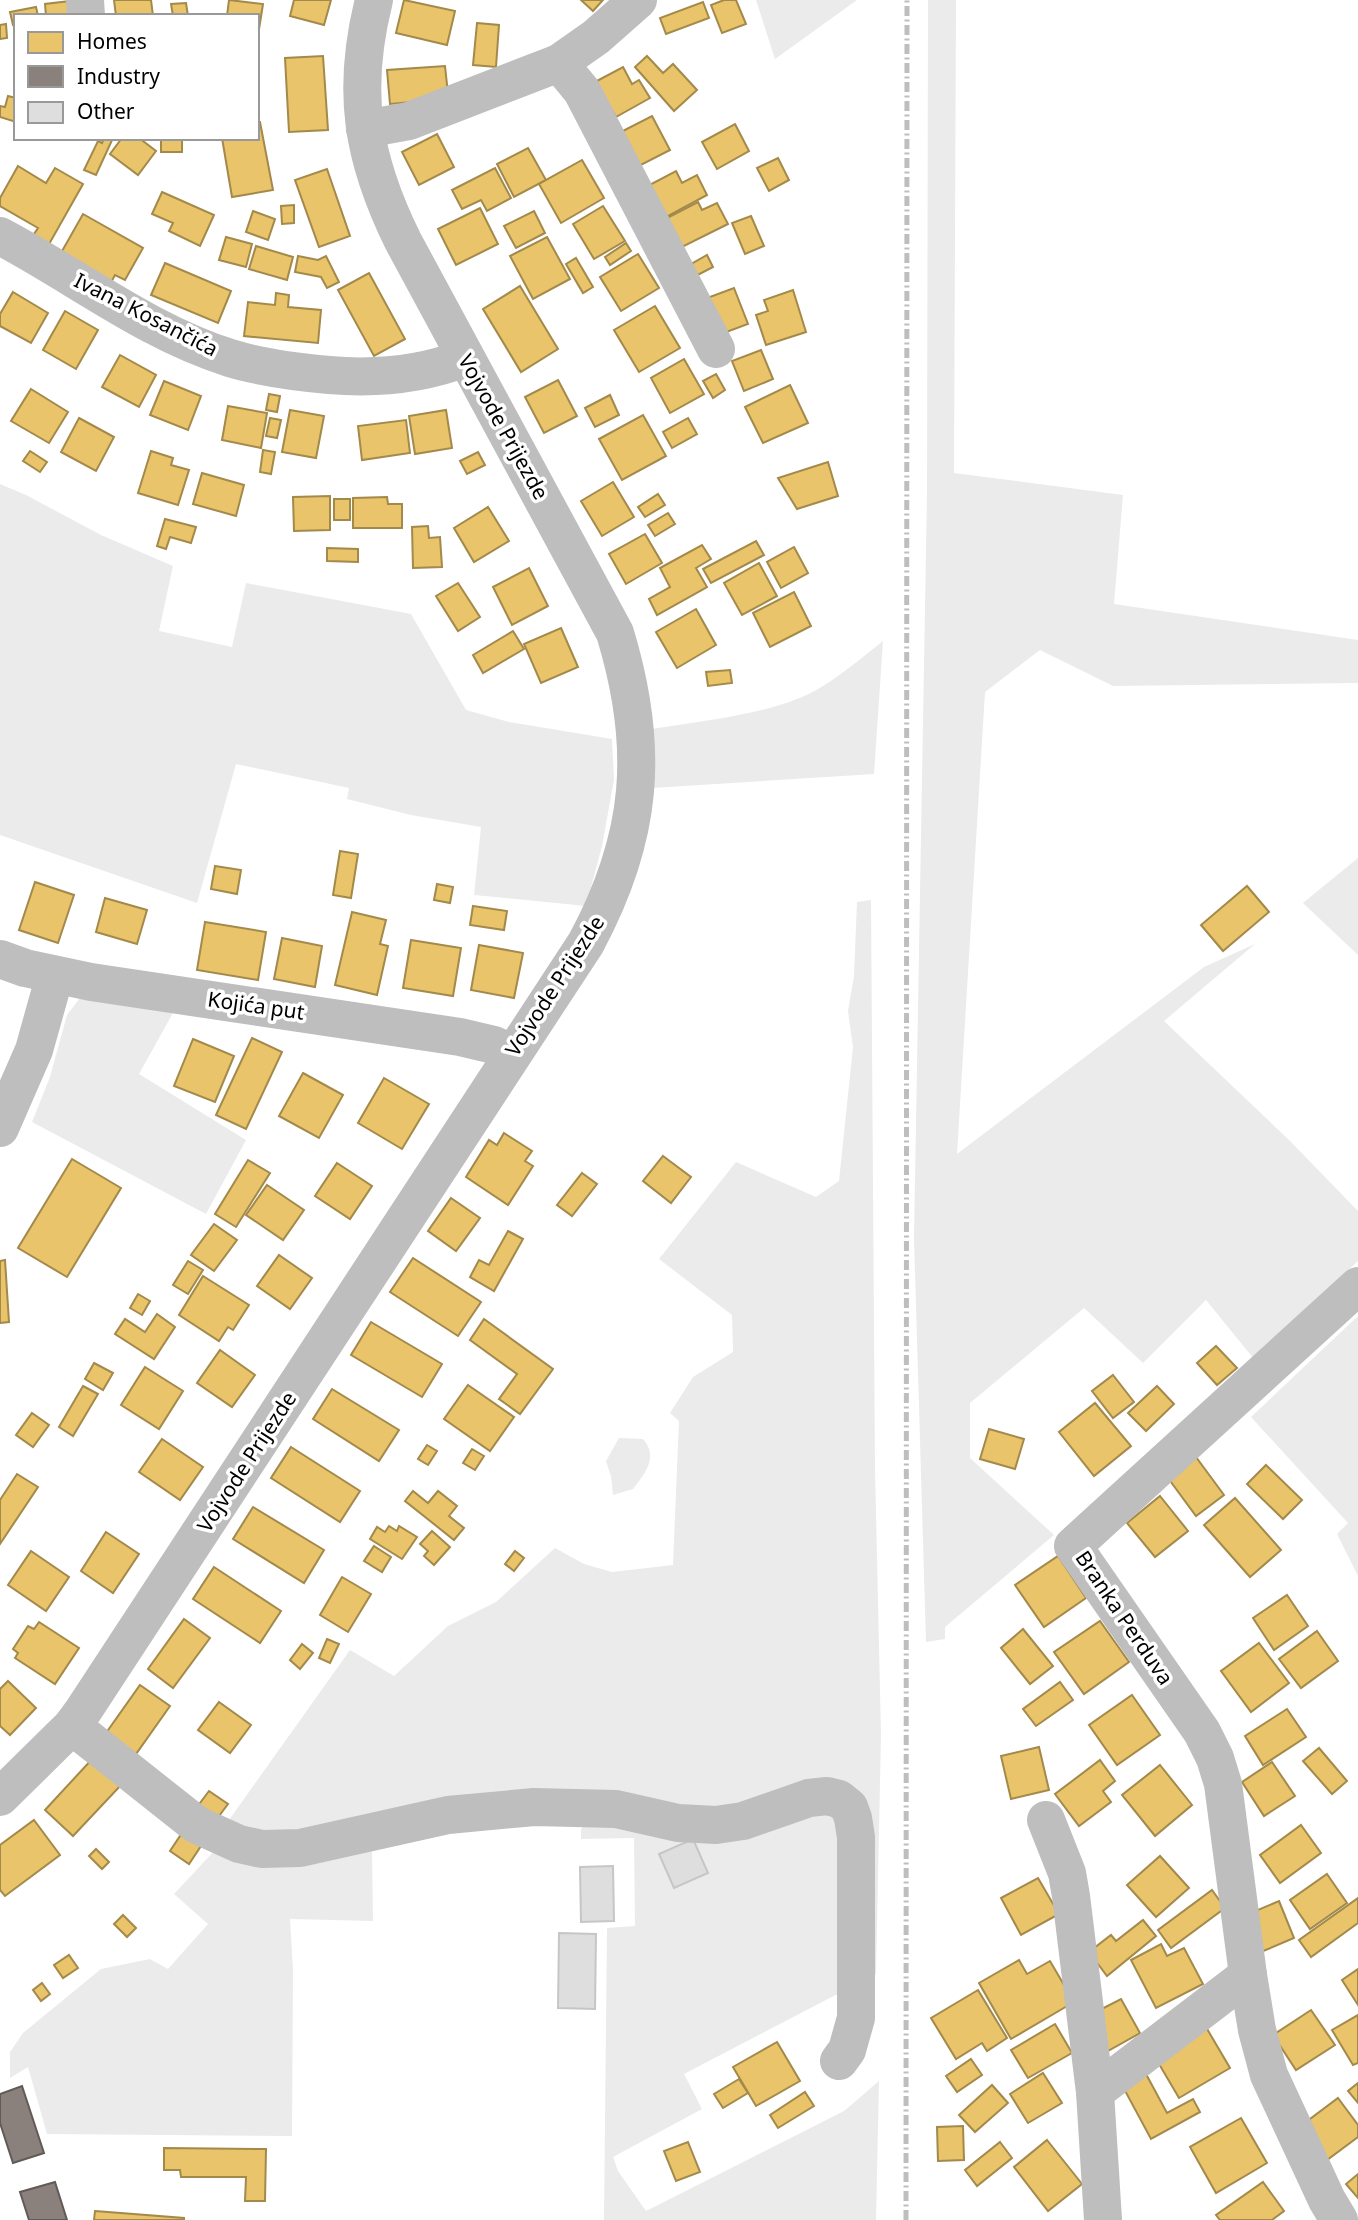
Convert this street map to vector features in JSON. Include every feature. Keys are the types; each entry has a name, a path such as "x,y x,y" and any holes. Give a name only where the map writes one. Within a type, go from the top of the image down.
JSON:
{"street":[{"name":"Vojvode Prijezde","path":"0,1797 72,1726 129,1644 586,943 607,905 632,815 638,773 636,729 615,633 465,358 386,207 374,175 365,129 362,59 374,0"},
{"path":"365,129 409,121 559,63 596,37 638,0"},
{"path":"559,63 582,91 716,349"},
{"name":"Ivana Kosančića","path":"0,236 138,316 230,358 271,368 364,377 439,369 465,358"},
{"name":"Kojića put","path":"0,960 55,975 460,1037 494,1045 512,1053"},
{"path":"0,1128 34,1050 55,975"},
{"name":"Branka Perduva","path":"1339,2220 1327,2200 1269,2075 1257,2030 1223,1784 1215,1758 1202,1732 1073,1546 1358,1286"},
{"path":"72,1726 197,1825 239,1844 262,1849 300,1848 476,1811 534,1807 616,1809 678,1823 716,1825 743,1821 809,1798 827,1796 839,1799 849,1807 856,1837 856,2018 847,2050 839,2061"},
{"path":"1046,1820 1067,1873 1071,1896 1096,2092 1103,2220"},
{"path":"1096,2092 1248,1975"}],"shaded area":[{"path":"756,0 857,0 775,59"},
{"path":"928,0 956,0 954,473 1123,495 1114,604 1358,640 1358,683 1113,686 1040,650 985,692 957,1154 1204,967 1255,944 1164,1021 1289,1140 1358,1211 1358,1261 1254,1359 1206,1300 1143,1363 1084,1308 970,1403 970,1458 1054,1535 945,1627 945,1639 926,1642 914,1238 927,493"},
{"path":"0,484 101,535 173,566 159,631 232,647 246,583 411,614 466,710 509,722 612,739 614,780 602,846 586,906 474,895 481,827 411,815 347,799 349,788 236,764 197,903 0,835"},
{"path":"883,641 874,774 652,788 652,729 740,715 805,696 846,670"},
{"path":"1358,858 1358,955 1303,903"},
{"path":"871,900 875,1469 881,1735 876,1974 866,1979 862,1814 743,1814 288,1836 224,1827 350,1650 394,1676 448,1626 496,1602 555,1548 584,1564 612,1572 673,1565 679,1421 670,1413 693,1377 733,1352 732,1315 659,1259 736,1162 816,1197 839,1181 853,1047 848,1011 854,976 857,902"},
{"path":"80,998 174,1011 139,1074 246,1140 206,1214 32,1122 50,1077 67,1015"},
{"path":"1358,1316 1358,1576 1337,1534 1348,1523 1251,1417"},
{"path":"619,1438 643,1439 648,1446 650,1459 646,1471 633,1489 613,1495 606,1461"},
{"path":"837,1809 849,1988 684,2074 702,2109 613,2157 618,2171 646,2211 844,2111 879,2081 876,2220 604,2220 607,1928 635,1926 634,1838 581,1839 581,1829 588,1820"},
{"path":"372,1848 373,1921 290,1919 293,1970 292,2136 47,2134 28,2067 10,2078 10,2052 23,2033 101,1969 150,1959 168,1969 208,1924 174,1894 216,1849"}],"building: Homes":[{"path":"114,0 151,0 153,14 116,14"},
{"path":"229,0 263,4 259,29 259,14 227,14"},
{"path":"294,0 331,0 324,25 290,16"},
{"path":"404,0 455,11 447,45 396,33"},
{"path":"581,0 603,0 593,11"},
{"path":"724,0 736,0 746,24 722,33 711,5"},
{"path":"70,1 71,14 46,14 45,4"},
{"path":"703,2 709,18 666,34 660,18"},
{"path":"186,3 188,14 173,14 171,4"},
{"path":"36,7 38,14 14,14 13,25 10,12"},
{"path":"477,23 499,25 496,67 473,65"},
{"path":"6,24 7,38 0,39 0,25"},
{"path":"323,56 328,130 289,132 285,58"},
{"path":"647,56 663,73 673,64 697,90 674,111 635,67"},
{"path":"445,66 448,94 435,100 390,104 387,70"},
{"path":"623,67 632,84 639,80 650,98 616,117 595,82"},
{"path":"8,96 14,98 14,121 0,117 0,106 5,107"},
{"path":"652,116 670,150 633,169 615,135"},
{"path":"260,122 273,190 232,197 222,140 259,140"},
{"path":"735,124 749,151 717,169 702,142"},
{"path":"437,134 454,167 419,185 402,152"},
{"path":"103,140 112,140 96,175 84,170 98,141 102,143"},
{"path":"120,140 142,140 156,151 138,175 110,154"},
{"path":"161,140 182,140 182,152 161,152"},
{"path":"528,148 546,180 514,197 497,164"},
{"path":"778,158 789,180 769,191 757,168"},
{"path":"582,160 604,198 561,223 539,184"},
{"path":"18,166 46,183 55,168 83,184 48,246 32,237 38,228 0,206 0,198"},
{"path":"495,168 511,198 487,211 481,200 462,209 452,190"},
{"path":"327,169 350,236 319,247 295,180"},
{"path":"676,171 682,183 697,175 707,195 659,221 642,189"},
{"path":"162,192 214,215 200,246 169,231 173,223 152,214"},
{"path":"698,202 702,210 717,203 728,224 682,247 667,218"},
{"path":"294,205 294,223 282,224 281,206"},
{"path":"603,206 625,241 594,259 573,224"},
{"path":"480,208 498,244 456,265 438,229"},
{"path":"253,211 275,219 268,240 246,232"},
{"path":"534,211 545,233 516,248 504,226"},
{"path":"83,214 143,248 125,280 115,275 108,288 57,260"},
{"path":"751,216 764,246 745,254 732,223"},
{"path":"226,237 252,244 246,267 219,260"},
{"path":"547,237 570,279 533,299 510,256"},
{"path":"626,243 631,251 610,265 605,257"},
{"path":"256,246 293,257 287,280 249,269"},
{"path":"638,254 659,288 621,311 600,277"},
{"path":"707,255 713,267 692,278 686,267"},
{"path":"298,256 318,260 326,256 339,282 327,288 321,277 295,272"},
{"path":"576,258 593,287 583,293 566,264"},
{"path":"165,263 231,291 218,323 151,295"},
{"path":"369,273 405,339 374,356 338,290"},
{"path":"520,286 558,349 521,372 483,309"},
{"path":"734,288 748,324 721,334 707,298"},
{"path":"793,290 806,332 766,345 756,315 768,311 764,300"},
{"path":"13,292 48,313 31,343 0,326 0,314"},
{"path":"276,293 289,295 288,307 321,310 318,343 244,336 248,302 275,305"},
{"path":"655,306 680,348 639,372 614,330"},
{"path":"65,311 98,330 76,369 43,350"},
{"path":"761,350 773,379 744,391 732,361"},
{"path":"120,355 156,375 139,407 102,387"},
{"path":"684,359 704,394 670,413 651,378"},
{"path":"716,374 725,390 713,398 703,381"},
{"path":"558,380 577,416 544,433 525,397"},
{"path":"164,381 201,396 188,430 150,415"},
{"path":"790,385 808,423 763,443 745,407"},
{"path":"31,389 68,412 49,443 11,421"},
{"path":"269,394 280,396 277,412 266,410"},
{"path":"610,395 619,415 595,427 585,408"},
{"path":"228,406 267,413 261,448 222,440"},
{"path":"290,410 324,416 316,458 282,452"},
{"path":"446,410 452,448 415,454 409,416"},
{"path":"643,415 666,456 622,480 599,439"},
{"path":"79,418 114,437 96,471 61,452"},
{"path":"270,418 281,420 277,438 266,436"},
{"path":"688,418 697,434 672,448 663,432"},
{"path":"406,420 410,453 362,460 358,426"},
{"path":"263,450 275,452 271,474 260,472"},
{"path":"30,451 47,462 40,472 23,461"},
{"path":"151,451 173,458 171,465 189,470 178,505 138,493"},
{"path":"478,452 485,465 467,474 460,461"},
{"path":"828,462 838,496 797,509 778,478"},
{"path":"202,473 244,485 236,516 193,504"},
{"path":"613,482 634,517 602,536 581,501"},
{"path":"658,494 665,505 645,517 638,507"},
{"path":"330,496 330,530 294,531 293,497"},
{"path":"387,497 388,504 402,504 402,528 353,528 353,498"},
{"path":"334,499 350,499 350,520 334,520"},
{"path":"488,507 509,541 474,562 454,528"},
{"path":"668,513 675,524 655,536 648,525"},
{"path":"165,519 196,527 191,543 170,537 166,549 157,546"},
{"path":"428,526 429,538 440,537 442,567 413,568 412,527"},
{"path":"645,534 662,563 626,584 609,554"},
{"path":"756,541 764,555 711,583 703,569"},
{"path":"702,545 711,559 696,568 707,587 657,615 649,599 670,587 660,568"},
{"path":"794,547 808,573 781,588 767,562"},
{"path":"327,548 358,549 358,562 327,561"},
{"path":"759,563 777,596 742,615 724,583"},
{"path":"529,568 548,606 512,625 493,587"},
{"path":"458,583 480,617 458,631 436,596"},
{"path":"794,592 811,626 770,647 753,613"},
{"path":"696,609 716,645 677,668 656,632"},
{"path":"561,628 578,667 541,683 524,644"},
{"path":"513,631 524,649 483,673 473,655"},
{"path":"730,670 732,683 708,686 706,672"},
{"path":"340,851 358,854 351,898 333,895"},
{"path":"215,866 241,870 237,894 211,889"},
{"path":"35,882 74,895 58,943 19,930"},
{"path":"437,884 453,887 450,903 434,900"},
{"path":"1247,886 1269,912 1223,951 1201,925"},
{"path":"105,898 147,910 137,944 96,932"},
{"path":"473,906 507,911 504,930 470,925"},
{"path":"352,912 386,920 380,944 388,946 377,995 335,985"},
{"path":"205,922 266,932 258,980 197,970"},
{"path":"282,938 322,946 315,987 274,979"},
{"path":"411,940 461,948 453,996 403,988"},
{"path":"479,945 523,953 514,998 471,990"},
{"path":"252,1038 282,1052 246,1129 216,1115"},
{"path":"193,1039 234,1056 215,1102 174,1086"},
{"path":"303,1073 343,1095 319,1138 279,1116"},
{"path":"384,1078 429,1104 402,1149 358,1123"},
{"path":"504,1133 532,1151 525,1161 533,1166 508,1205 466,1177 489,1140 497,1145"},
{"path":"663,1156 691,1177 671,1203 643,1181"},
{"path":"72,1159 121,1188 67,1277 18,1248"},
{"path":"248,1160 270,1173 236,1227 215,1214"},
{"path":"337,1163 372,1186 350,1219 315,1196"},
{"path":"582,1173 597,1184 572,1216 557,1205"},
{"path":"267,1185 304,1210 283,1240 246,1215"},
{"path":"451,1198 480,1218 456,1251 428,1231"},
{"path":"214,1224 237,1240 214,1271 191,1255"},
{"path":"508,1231 523,1239 494,1291 470,1277 479,1260 489,1265"},
{"path":"279,1255 312,1278 290,1309 257,1286"},
{"path":"413,1258 481,1302 458,1336 390,1292"},
{"path":"5,1260 9,1322 0,1323 0,1261"},
{"path":"188,1261 203,1270 188,1294 173,1285"},
{"path":"203,1276 249,1305 233,1330 228,1327 219,1341 179,1315"},
{"path":"138,1294 150,1301 142,1315 130,1308"},
{"path":"157,1314 175,1327 154,1359 115,1334 125,1319 145,1332"},
{"path":"484,1319 553,1369 520,1414 499,1399 517,1374 470,1340"},
{"path":"371,1322 442,1364 422,1397 351,1355"},
{"path":"1216,1346 1237,1368 1217,1385 1197,1363"},
{"path":"220,1350 255,1375 232,1407 197,1383"},
{"path":"94,1363 113,1373 103,1390 85,1379"},
{"path":"145,1367 183,1391 159,1429 121,1405"},
{"path":"1113,1375 1134,1402 1113,1418 1092,1391"},
{"path":"468,1385 514,1417 490,1451 444,1419"},
{"path":"83,1386 98,1394 73,1436 59,1427"},
{"path":"1157,1386 1174,1404 1146,1431 1128,1413"},
{"path":"332,1389 399,1430 379,1461 313,1419"},
{"path":"1095,1403 1131,1446 1094,1476 1059,1432"},
{"path":"32,1413 49,1425 33,1447 16,1435"},
{"path":"989,1429 1024,1439 1015,1469 980,1459"},
{"path":"162,1439 203,1467 180,1500 139,1472"},
{"path":"427,1445 437,1451 428,1465 418,1459"},
{"path":"291,1447 360,1491 340,1522 271,1478"},
{"path":"472,1449 484,1456 475,1470 463,1463"},
{"path":"1196,1457 1224,1495 1196,1516 1168,1478"},
{"path":"1266,1465 1302,1500 1283,1519 1247,1484"},
{"path":"17,1474 38,1487 0,1544 0,1500"},
{"path":"413,1491 428,1503 438,1491 457,1506 449,1516 464,1528 454,1540 405,1501"},
{"path":"1160,1496 1188,1531 1155,1557 1127,1523"},
{"path":"1235,1498 1281,1550 1250,1577 1204,1525"},
{"path":"253,1507 324,1550 304,1583 233,1539"},
{"path":"389,1526 397,1531 399,1526 417,1537 402,1559 370,1539 377,1527 385,1532"},
{"path":"432,1531 450,1547 434,1565 424,1556 428,1551 420,1544"},
{"path":"106,1532 139,1554 113,1593 81,1571"},
{"path":"374,1546 391,1557 382,1572 364,1561"},
{"path":"31,1551 69,1577 46,1611 8,1585"},
{"path":"515,1551 524,1558 514,1571 505,1564"},
{"path":"1058,1556 1086,1598 1044,1627 1015,1585"},
{"path":"214,1567 281,1611 260,1643 193,1599"},
{"path":"342,1577 371,1594 348,1632 320,1615"},
{"path":"1287,1595 1308,1626 1274,1650 1253,1618"},
{"path":"184,1619 210,1638 173,1688 148,1669"},
{"path":"1100,1621 1129,1662 1084,1694 1054,1652"},
{"path":"39,1622 79,1648 55,1684 15,1658 18,1653 13,1649 28,1626 34,1629"},
{"path":"1023,1629 1053,1666 1030,1684 1001,1648"},
{"path":"1317,1631 1338,1661 1301,1688 1279,1659"},
{"path":"327,1639 339,1644 330,1663 319,1658"},
{"path":"1259,1643 1289,1683 1251,1712 1221,1671"},
{"path":"302,1644 313,1653 300,1669 290,1660"},
{"path":"8,1681 36,1708 10,1735 0,1726 0,1689"},
{"path":"1060,1682 1073,1700 1036,1726 1023,1709"},
{"path":"140,1685 170,1706 136,1754 106,1733"},
{"path":"1132,1695 1160,1735 1117,1765 1089,1725"},
{"path":"219,1702 251,1725 230,1753 198,1730"},
{"path":"1287,1709 1306,1737 1263,1765 1245,1736"},
{"path":"1039,1747 1049,1790 1011,1799 1001,1756"},
{"path":"1319,1748 1347,1781 1332,1794 1303,1761"},
{"path":"94,1757 122,1784 73,1836 45,1810"},
{"path":"1100,1760 1115,1781 1103,1791 1111,1802 1079,1826 1055,1794"},
{"path":"1272,1762 1295,1796 1264,1816 1242,1782"},
{"path":"1160,1765 1192,1805 1155,1836 1122,1795"},
{"path":"209,1791 228,1804 216,1820 197,1807"},
{"path":"34,1820 60,1855 5,1896 0,1890 0,1845"},
{"path":"1301,1825 1321,1853 1280,1883 1260,1855"},
{"path":"182,1833 201,1846 189,1864 170,1851"},
{"path":"96,1849 109,1862 102,1869 89,1856"},
{"path":"1160,1856 1189,1888 1156,1917 1127,1885"},
{"path":"1327,1874 1347,1903 1310,1929 1290,1900"},
{"path":"1038,1878 1059,1914 1021,1935 1001,1898"},
{"path":"1212,1890 1225,1908 1171,1948 1158,1930"},
{"path":"1358,1898 1358,1923 1311,1957 1299,1940"},
{"path":"1279,1901 1294,1938 1261,1952 1246,1915"},
{"path":"123,1915 136,1928 127,1937 114,1924"},
{"path":"1143,1920 1156,1936 1107,1976 1089,1952 1111,1935 1116,1941"},
{"path":"1161,1944 1167,1956 1184,1948 1203,1984 1156,2008 1131,1960"},
{"path":"69,1955 78,1968 63,1978 54,1965"},
{"path":"1019,1960 1027,1974 1050,1961 1074,2002 1011,2039 979,1983"},
{"path":"1358,1969 1358,2005 1342,1980"},
{"path":"42,1983 50,1994 41,2001 33,1990"},
{"path":"978,1990 1007,2038 987,2051 982,2043 956,2059 931,2018"},
{"path":"1121,1999 1140,2033 1108,2051 1088,2016"},
{"path":"1311,2010 1335,2045 1296,2070 1273,2035"},
{"path":"1358,2015 1358,2063 1353,2065 1332,2030"},
{"path":"1203,2022 1230,2068 1179,2098 1152,2052"},
{"path":"1055,2024 1072,2053 1028,2078 1011,2050"},
{"path":"777,2042 800,2081 756,2106 733,2067"},
{"path":"971,2059 982,2075 957,2092 946,2076"},
{"path":"1043,2073 1062,2103 1028,2123 1010,2094"},
{"path":"1146,2074 1167,2113 1193,2099 1200,2112 1151,2139 1123,2087"},
{"path":"739,2079 748,2093 723,2108 714,2094"},
{"path":"1358,2083 1358,2103 1348,2091"},
{"path":"992,2085 1008,2103 975,2132 959,2115"},
{"path":"805,2092 814,2106 778,2128 770,2115"},
{"path":"1338,2098 1358,2125 1358,2137 1327,2160 1302,2125"},
{"path":"1241,2118 1267,2163 1216,2193 1190,2147"},
{"path":"963,2126 964,2160 938,2161 937,2127"},
{"path":"1047,2140 1082,2184 1048,2211 1014,2167"},
{"path":"688,2142 700,2172 676,2181 664,2151"},
{"path":"1000,2142 1012,2158 977,2186 965,2170"},
{"path":"164,2148 266,2149 265,2201 245,2201 246,2177 181,2177 180,2170 164,2170"},
{"path":"1358,2174 1358,2198 1346,2184"},
{"path":"1263,2182 1284,2211 1272,2220 1220,2220 1216,2215"},
{"path":"95,2211 184,2218 184,2220 94,2220"}],"building: Industry":[{"path":"22,2086 44,2153 13,2163 0,2123 0,2094"},
{"path":"55,2182 67,2220 29,2220 20,2192"}],"building: Other":[{"path":"693,1839 708,1873 674,1888 659,1854"},
{"path":"613,1866 614,1921 581,1922 580,1867"},
{"path":"559,1933 596,1934 595,2009 558,2008"}],"railway":[{"path":"906,2220 907,0"}]}
